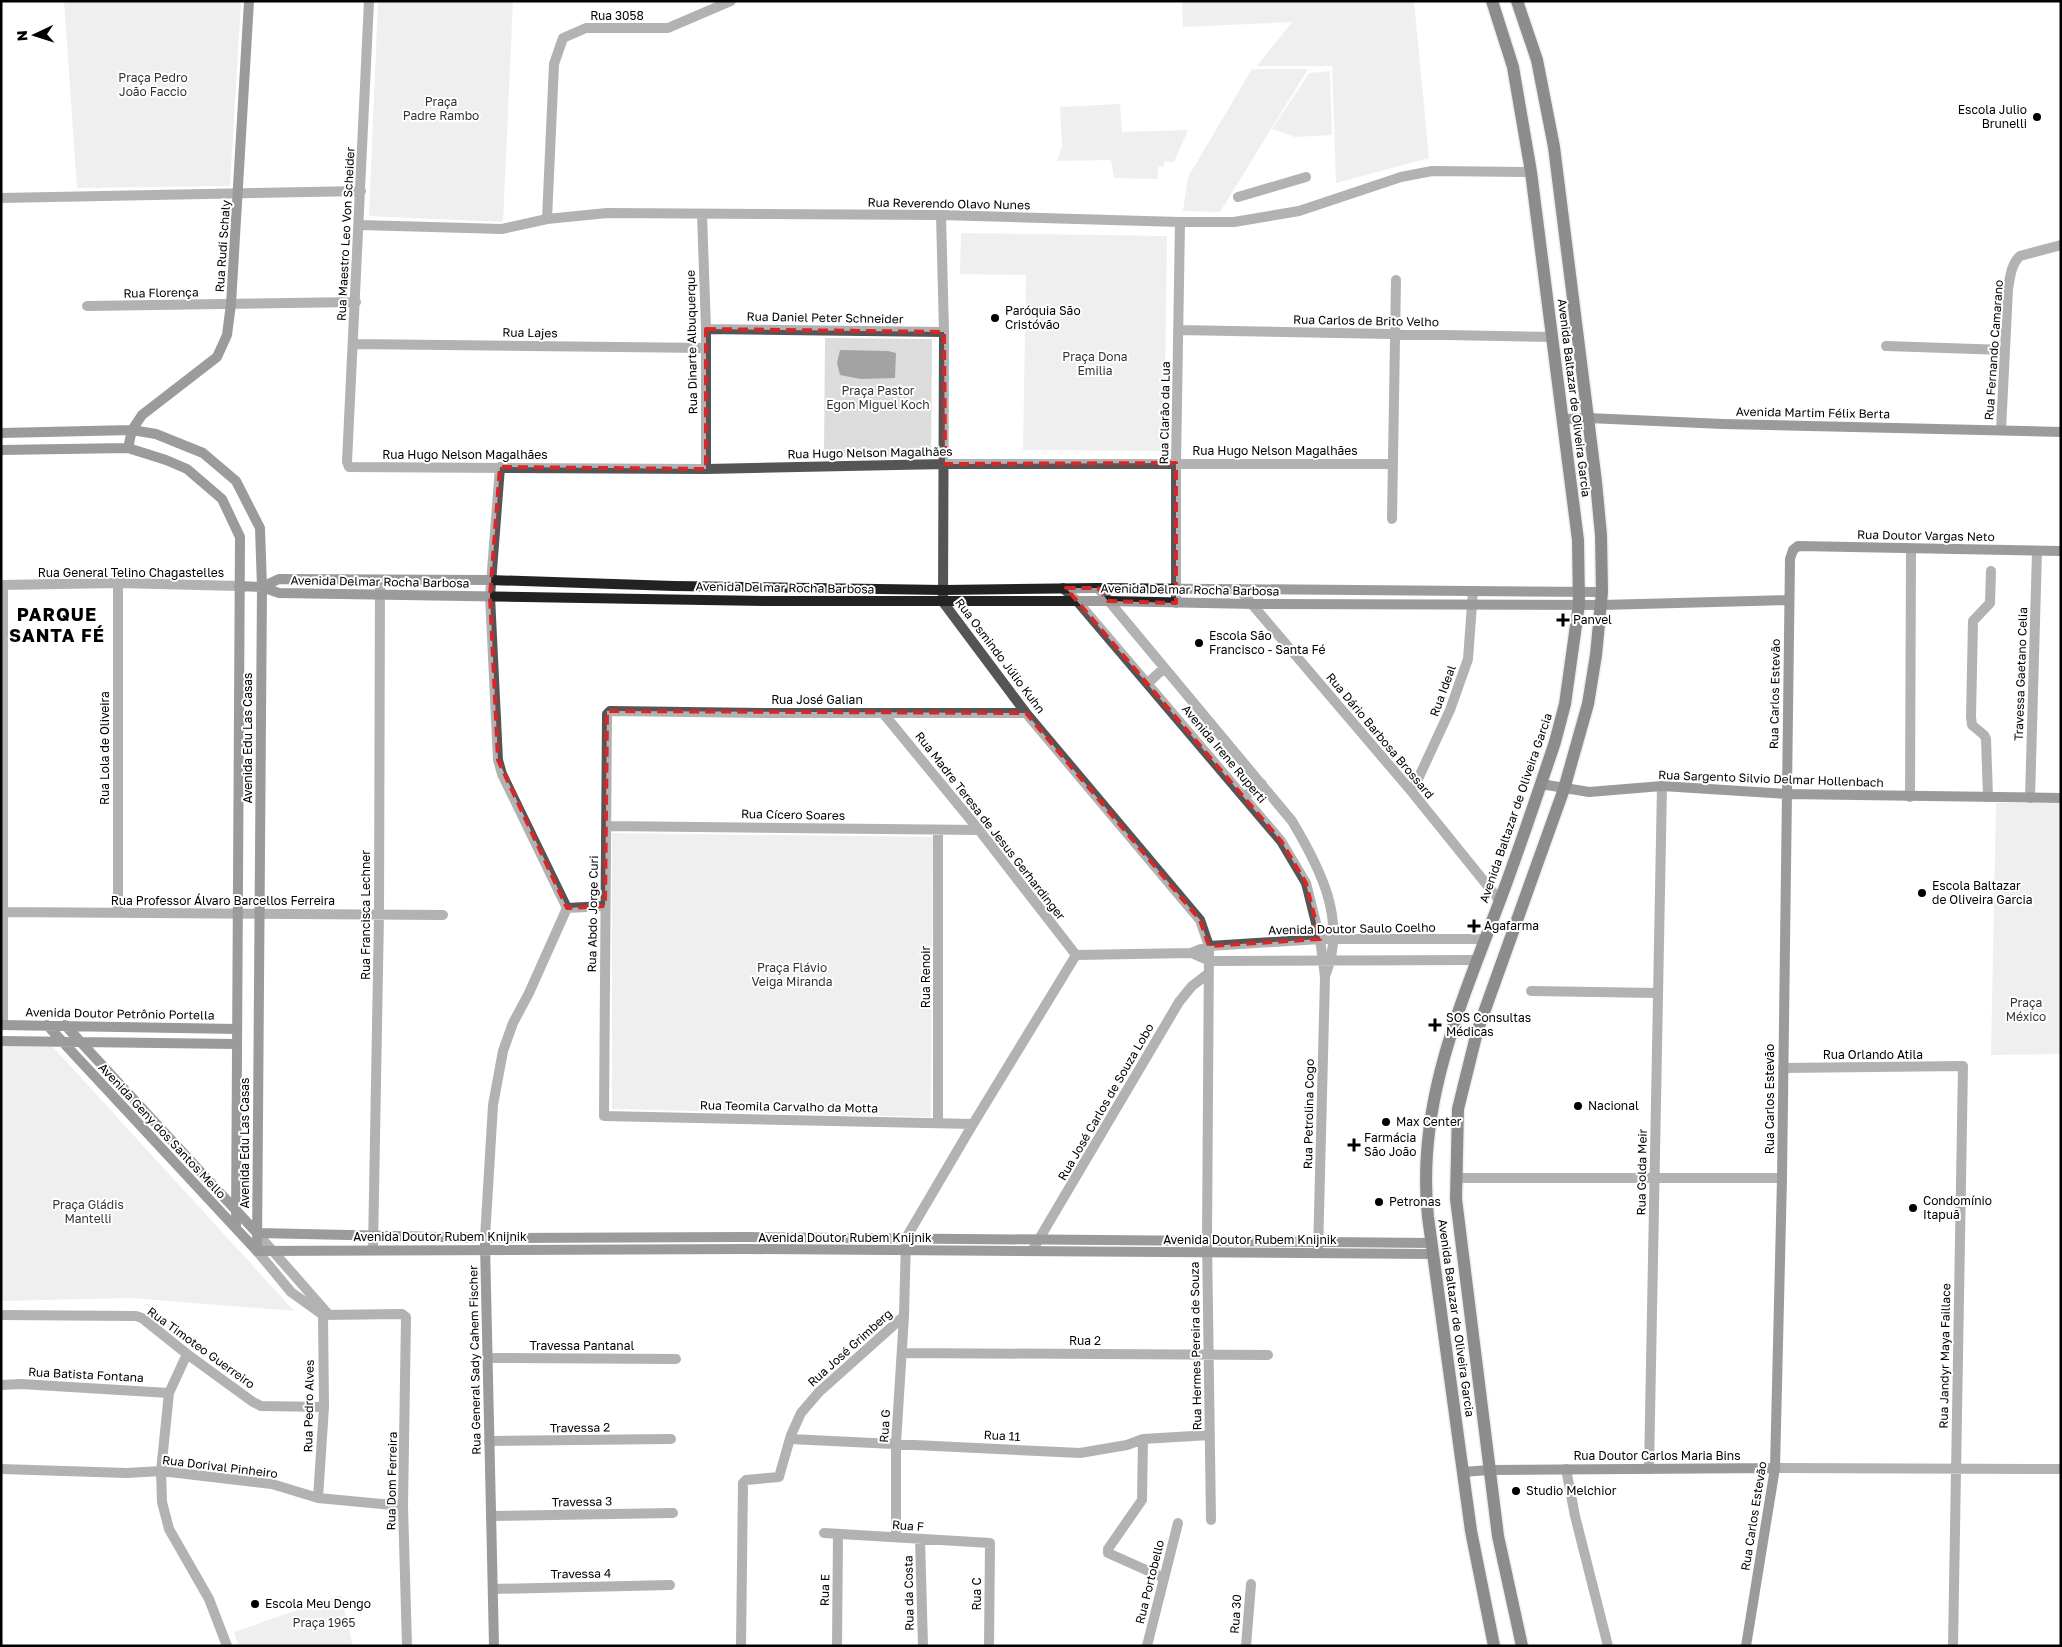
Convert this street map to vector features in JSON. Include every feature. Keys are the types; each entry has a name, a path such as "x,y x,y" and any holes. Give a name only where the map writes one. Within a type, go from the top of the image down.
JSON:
{"main road":[{"name":"Avenida Baltazar de Oliveira Garcia","path":"1492,1 1513,67 1531,172 1578,540 1580,598 1565,704 1541,784 1452,1030 1432,1101 1425,1165 1432,1248 1471,1531 1494,1646"},
{"name":"Avenida Baltazar de Oliveira Garcia","path":"1517,1 1537,60 1554,147 1601,535 1602,598 1588,704 1564,789 1477,1032 1458,1109 1456,1199 1498,1536 1522,1646"}],"street":[{"name":"Rua Rudi Schaly","path":"128,448 132,430 142,415 217,357 227,335 231,304 249,1"},
{"name":"Rua Maestro Leo Von Scheider","path":"349,467 347,462 360,225 369,1"},
{"name":"Rua 3058","path":"547,219 554,64 563,38 586,28 668,28 730,1"},
{"name":"Rua Reverendo Olavo Nunes","path":"360,225 502,229 547,219 607,213 941,215 1234,222 1300,211 1401,177 1432,171 1531,172"},
{"path":"1238,197 1306,177"},
{"path":"1,198 361,191"},
{"name":"Rua Dinarte Albuquerque","path":"702,214 706,329 706,469"},
{"name":"Rua Osmindo Júlio Kuhn","path":"941,215 944,332 943,602 1026,713 1200,920 1209,946 1210,961"},
{"name":"Rua Clarão da Lua","path":"1176,603 1180,222"},
{"name":"Rua Fernando Camarano","path":"2001,430 2008,289 2016,260 2020,256 2061,246"},
{"path":"1392,519 1391,464 1396,280"},
{"name":"Rua Florença","path":"87,306 356,302"},
{"name":"Rua Daniel Peter Schneider","path":"706,329 944,332"},
{"name":"Rua Carlos de Brito Velho","path":"1179,330 1553,337"},
{"name":"Rua Lajes","path":"354,344 706,348"},
{"path":"1886,346 2005,350"},
{"name":"Avenida Martim Félix Berta","path":"1564,419 1588,418 2061,432"},
{"name":"Avenida Edu Las Casas","path":"1,433 132,430 156,434 184,443 203,453 236,481 260,528 262,587 258,1251"},
{"name":"Avenida Edu Las Casas","path":"1,450 128,448 157,457 187,469 222,499 240,537 236,1227"},
{"name":"Rua Hugo Nelson Magalhães","path":"349,467 706,469 944,464 1391,464"},
{"path":"500,467 490,580 498,760 502,774 567,908 605,906"},
{"name":"Rua Doutor Vargas Neto","path":"1793,550 1798,546 2061,551"},
{"path":"1910,797 1911,549"},
{"name":"Rua Carlos Estevão","path":"1746,1646 1775,1468 1782,1178 1788,600 1790,559 1793,550"},
{"name":"Travessa Gaetano Celia","path":"2030,798 2037,551"},
{"path":"1988,797 1986,739 1984,734 1972,725 1971,717 1973,621 1990,603 1991,571"},
{"name":"Avenida Delmar Rocha Barbosa","path":"262,587 279,579 490,580 674,586 944,590 1098,588 1472,591 1580,598"},
{"name":"Rua Francisca Lechner","path":"373,1249 379,915 380,580"},
{"name":"Rua General Telino Chagastelles","path":"2,585 118,583 262,587"},
{"name":"Rua Lola de Oliveira","path":"118,583 118,913"},
{"path":"2,585 2,1025"},
{"name":"Avenida Delmar Rocha Barbosa","path":"262,587 279,593 943,602 1108,600 1254,604 1472,603 1580,598 1788,600"},
{"name":"Avenida Irene Ruperti","path":"1063,588 1077,601 1148,683 1281,841 1306,883 1320,939 1321,960"},
{"name":"Avenida Irene Ruperti","path":"1098,588 1292,821 1320,870 1327,889 1333,939 1332,959"},
{"name":"Rua Dário Barbosa Brossard","path":"1239,589 1254,604 1412,792 1500,901"},
{"name":"Rua Ideal","path":"1412,792 1450,710 1468,659 1472,591"},
{"path":"1148,683 1164,668"},
{"name":"Rua José Galian","path":"608,712 1026,713"},
{"name":"Rua Abdo Jorge Curi","path":"604,1116 608,712"},
{"name":"Rua Madre Teresa de Jesus Gerhardinger","path":"883,712 979,830 1076,956"},
{"path":"1244,797 1262,784"},
{"name":"Rua Sargento Silvio Delmar Hollenbach","path":"1541,784 1589,792 1662,786 1786,794 2061,798"},
{"name":"Rua Golda Meir","path":"1649,1469 1662,786"},
{"name":"Rua Cícero Soares","path":"607,826 772,826 979,830"},
{"name":"Rua Renoir","path":"938,830 938,1123"},
{"name":"Rua General Sady Cahem Fischer","path":"494,1646 485,1250 493,1105 503,1051 513,1023 529,993 567,908"},
{"name":"Rua Professor Álvaro Barcellos Ferreira","path":"2,912 443,915"},
{"name":"Avenida Doutor Saulo Coelho","path":"1076,956 1191,953 1209,946 1320,939 1485,940"},
{"name":"Avenida Doutor Saulo Coelho","path":"1191,953 1210,961 1332,959 1478,960"},
{"path":"906,1238 972,1124 1076,956"},
{"name":"Rua Petrolina Cogo","path":"1325,977 1332,959"},
{"name":"Rua Petrolina Cogo","path":"1318,1253 1325,977 1321,960"},
{"name":"Rua Hermes Pereira de Souza","path":"1210,961 1206,1240 1211,1520"},
{"name":"Rua José Carlos de Souza Lobo","path":"1032,1252 1179,1002 1192,986 1209,973"},
{"path":"1531,991 1658,993"},
{"name":"Avenida Doutor Petrônio Portella","path":"2,1025 238,1029"},
{"name":"Avenida Geny dos Santos Mello","path":"47,1025 258,1251 291,1292 326,1315"},
{"name":"Avenida Geny dos Santos Mello","path":"65,1025 236,1208 326,1315"},
{"path":"1,1041 237,1044"},
{"name":"Rua Orlando Atila","path":"1783,1068 1963,1066"},
{"name":"Rua Jandyr Maya Faillace","path":"1953,1646 1963,1066"},
{"name":"Rua Teomila Carvalho da Motta","path":"604,1116 972,1124"},
{"path":"1456,1178 1782,1178"},
{"name":"Avenida Doutor Rubem Knijnik","path":"257,1233 485,1238 746,1237 1318,1241 1432,1248"},
{"path":"746,1237 746,1249"},
{"path":"626,1238 626,1249"},
{"name":"Rua José Grimberg","path":"741,1646 742,1487 746,1480 780,1477 790,1439 801,1413 819,1392 904,1316 906,1238"},
{"name":"Avenida Doutor Rubem Knijnik","path":"258,1251 373,1249 746,1249 1318,1253 1432,1248"},
{"name":"Rua Dom Ferreira","path":"326,1315 402,1314 406,1317 403,1506 407,1646"},
{"name":"Rua Timoteo Guerreiro","path":"1,1315 136,1316 142,1318 187,1354 261,1406 324,1407"},
{"name":"Rua Pedro Alves","path":"318,1498 324,1407 326,1315"},
{"name":"Rua G","path":"896,1537 896,1443 904,1316"},
{"name":"Rua 2","path":"902,1353 1209,1353 1268,1355"},
{"path":"187,1354 169,1393 161,1471 162,1502 170,1529 209,1599 226,1646"},
{"name":"Travessa Pantanal","path":"488,1358 676,1359"},
{"name":"Rua Batista Fontana","path":"1,1385 21,1384 169,1393"},
{"name":"Rua 11","path":"790,1439 1080,1453 1127,1445 1143,1439 1210,1435"},
{"name":"Travessa 2","path":"489,1441 672,1439"},
{"path":"1143,1439 1142,1500 1108,1549 1108,1553 1164,1578"},
{"name":"Rua Doutor Carlos Maria Bins","path":"1463,1472 1566,1469 2061,1468"},
{"name":"Rua Dorival Pinheiro","path":"1,1469 127,1473 161,1471 272,1484 318,1498 403,1506"},
{"path":"1566,1469 1575,1516 1608,1646"},
{"name":"Travessa 3","path":"491,1516 673,1513"},
{"name":"Rua Portobello","path":"1147,1646 1178,1523"},
{"name":"Rua F","path":"824,1533 990,1543"},
{"name":"Rua E","path":"837,1646 838,1535"},
{"name":"Rua da Costa","path":"920,1539 923,1646"},
{"name":"Rua C","path":"989,1646 990,1543"},
{"name":"Rua 30","path":"1246,1646 1251,1584"},
{"name":"Travessa 4","path":"493,1589 670,1585"}],"highlighted area":[{"path":"706,329 944,332 945,464 1176,463 1176,603 1108,601 1098,588 1066,588 1281,841 1306,883 1320,939 1209,946 1200,920 1026,713 607,711 605,906 567,908 498,760 490,596 500,467 706,469"}],"green space":[{"name":"Praça Pedro João Faccio","path":"64,1 241,1 230,186 77,188"},
{"name":"Praça Padre Rambo","path":"378,1 513,1 503,222 369,216"},
{"path":"1182,1 1414,1 1429,158 1336,183 1332,66 1257,66 1292,22 1183,27"},
{"path":"1252,69 1308,69 1220,212 1183,211 1188,177"},
{"path":"1330,71 1332,135 1295,137 1272,129 1309,73"},
{"path":"1120,104 1122,132 1188,130 1174,162 1165,161 1164,166 1158,167 1158,179 1114,178 1111,160 1057,161 1062,146 1060,107"},
{"name":"Praça Dona Emilia","path":"961,233 1167,236 1164,451 1023,450 1026,275 960,274"},
{"name":"Praça Pastor Egon Miguel Koch","path":"825,338 932,339 931,457 824,456"},
{"name":"Praça México","path":"1996,803 2061,803 2061,1054 1991,1055"},
{"name":"Praça Flávio Veiga Miranda","path":"612,833 933,837 931,1117 612,1109"},
{"name":"Praça Gládis Mantelli","path":"1,1046 53,1047 294,1311 132,1298 1,1301"},
{"name":"Praça 1965","path":"341,1595 353,1646 238,1646 234,1632"}],"shaded area":[{"path":"840,350 888,351 896,353 895,378 861,379 840,375 837,363"}],"place":[{"name":"Escola Julio Brunelli","path":"2037,117"},
{"name":"Paróquia São Cristóvão","path":"995,318"},
{"name":"Panvel","path":"1563,620"},
{"name":"Escola São Francisco - Santa Fé","path":"1199,643"},
{"name":"Escola Baltazar de Oliveira Garcia","path":"1922,893"},
{"name":"Agafarma","path":"1474,926"},
{"name":"SOS Consultas Médicas","path":"1435,1025"},
{"name":"Nacional","path":"1578,1106"},
{"name":"Max Center","path":"1386,1122"},
{"name":"Farmácia São João","path":"1354,1145"},
{"name":"Petronas","path":"1379,1202"},
{"name":"Condomínio Itapuã","path":"1913,1208"},
{"name":"Studio Melchior","path":"1516,1491"},
{"name":"Escola Meu Dengo","path":"255,1604"}],"district":[{"name":"PARQUE SANTA FÉ","path":"57,625"}]}
